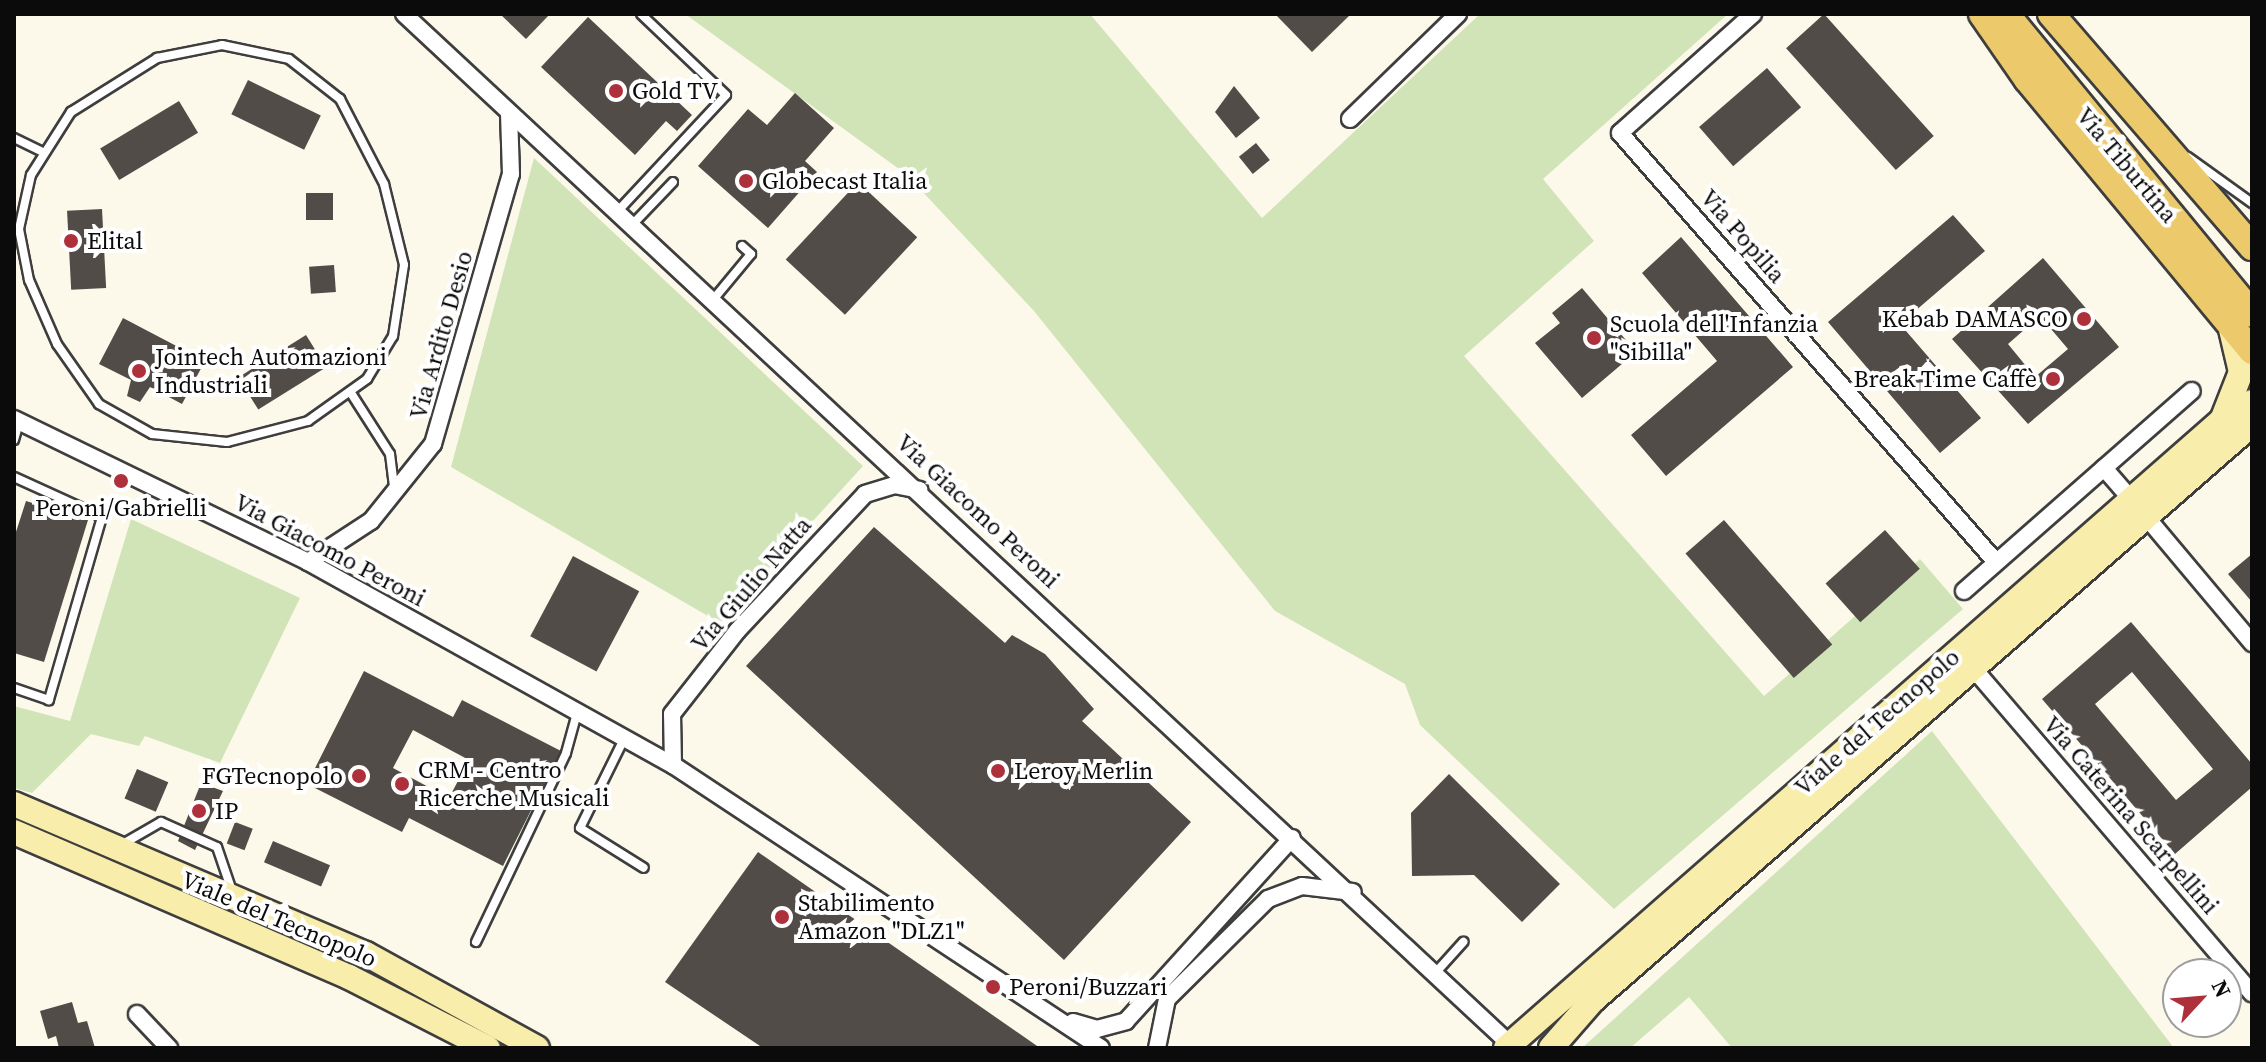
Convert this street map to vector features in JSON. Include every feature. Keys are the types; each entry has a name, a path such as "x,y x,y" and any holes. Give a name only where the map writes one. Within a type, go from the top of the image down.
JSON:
{"main road":[{"path":"1982,14 2027,79 2241,319 2252,351"},
{"name":"Via Tiburtina","path":"2006,14 2241,319"},
{"name":"Via Tiburtina","path":"2051,14 2252,247"},
{"path":"2222,420 2241,372 2241,319"},
{"name":"Viale del Tecnopolo","path":"1510,1047 2131,499 2222,420 2252,402"},
{"name":"Viale del Tecnopolo","path":"1551,1048 1592,1001 2248,431"},
{"name":"Viale del Tecnopolo","path":"14,804 366,954 537,1048"},
{"name":"Viale del Tecnopolo","path":"14,832 349,977 488,1048"}],"street":[{"name":"Via Giacomo Peroni","path":"404,14 629,228 922,490 1292,838 1355,892 1438,970 1510,1047"},
{"path":"1350,119 1458,14"},
{"name":"Via Popilia","path":"1753,14 1620,133 1996,562"},
{"name":"Via Ardito Desio","path":"308,562 392,498 444,417 511,174 509,114"},
{"path":"1964,591 2192,391"},
{"name":"Via Giacomo Peroni","path":"17,420 308,562 673,765 1101,1048"},
{"path":"2104,468 2131,499"},
{"name":"Via Giulio Natta","path":"673,765 672,714 737,631 865,494 894,485 922,490"},
{"path":"2148,519 2252,643"},
{"name":"Via Caterina Scarpellini","path":"1974,669 2252,993"},
{"path":"1057,1018 1097,1029 1126,1021 1292,838"},
{"path":"1157,1048 1167,999 1268,899 1302,886 1355,892"},
{"path":"137,1014 169,1048"}],"lane":[{"path":"615,215 726,95 641,14"},
{"path":"251,47 289,59 325,83 370,148 404,265 393,336 377,368 351,393 282,432 227,442 152,434 99,404 57,344 21,255 20,203 43,152 71,112 99,91 174,53 251,47"},
{"path":"14,138 43,152"},
{"path":"2161,138 2252,203"},
{"path":"629,228 673,182"},
{"path":"711,301 751,254 742,246"},
{"path":"351,393 392,460 392,498"},
{"path":"14,440 17,420"},
{"path":"14,477 102,517 49,700 14,688"},
{"path":"476,942 566,753 578,712"},
{"path":"625,738 580,828 644,868"},
{"path":"116,848 161,822 217,847 235,899"},
{"path":"1438,970 1463,942"}],"green space":[{"path":"685,14 1090,14 1262,218 1480,14 1728,14 1543,179 1594,241 1464,356 1764,696 1920,559 1963,609 1614,909 1420,725 1405,684 1275,611 1034,311 906,174"},
{"path":"534,158 863,466 720,623 451,467"},
{"path":"131,519 300,598 220,763 145,736 139,746 91,734 32,793 14,788 14,706 70,721"},
{"path":"1932,731 2162,1032 2162,1038 2166,1038 2174,1048 1732,1048 1689,997 1630,1048 1582,1048"}],"building":[{"path":"500,14 550,14 526,39"},
{"path":"1275,14 1351,14 1312,52"},
{"path":"1824,14 1934,136 1896,170 1786,48"},
{"name":"Gold TV","path":"588,17 692,115 677,131 666,121 635,155 541,67"},
{"path":"1767,68 1801,107 1733,166 1699,127"},
{"path":"248,80 321,116 304,150 231,114"},
{"path":"1234,86 1260,118 1236,138 1215,112"},
{"path":"795,93 834,128 805,161 817,172 768,228 698,166 748,109 767,125"},
{"path":"179,101 198,133 119,180 100,148"},
{"path":"1256,143 1270,160 1253,174 1239,157"},
{"path":"858,182 917,237 845,315 786,260"},
{"path":"306,193 333,193 333,220 306,220"},
{"path":"102,209 106,288 71,290 67,211"},
{"path":"1953,215 1985,251 1900,324 1981,418 1940,453 1828,322"},
{"path":"1681,237 1793,367 1666,476 1631,435 1717,361 1642,273"},
{"path":"2043,258 2119,347 2028,424 1952,339","holes":["2040,316 2068,349 2035,377 2008,344"]},
{"path":"334,265 336,292 311,294 309,267"},
{"path":"1582,288 1636,352 1582,398 1535,343 1560,323 1552,313"},
{"path":"123,318 205,361 182,404 150,387 140,402 127,396 131,380 99,364"},
{"path":"306,335 326,367 258,410 238,377"},
{"path":"26,501 88,520 44,662 14,653 14,538"},
{"path":"1724,520 1832,645 1794,678 1686,553"},
{"name":"Leroy Merlin","path":"874,527 1005,643 1012,635 1045,654 1094,709 1082,721 1191,822 1064,960 746,666"},
{"path":"1885,530 1920,569 1860,622 1826,584"},
{"path":"2252,554 2252,602 2228,574"},
{"path":"573,556 639,591 596,672 530,636"},
{"path":"2131,622 2252,764 2252,787 2175,854 2042,699","holes":["2132,672 2213,769 2176,800 2095,704"]},
{"name":"FGTecnopolo","path":"364,671 453,717 462,700 561,751 503,866 409,818 402,832 307,784","holes":["413,730 469,760 449,798 393,768"]},
{"path":"137,769 168,782 156,812 124,798"},
{"path":"1449,774 1560,884 1522,922 1474,875 1412,876 1411,813"},
{"path":"201,783 223,791 195,850 178,841"},
{"path":"235,822 253,829 244,850 227,843"},
{"path":"273,841 330,865 321,886 264,862"},
{"name":"Stabilimento Amazon \"DLZ1\"","path":"758,852 1040,1048 763,1048 665,982"},
{"path":"72,1002 78,1023 87,1021 95,1048 59,1048 56,1036 48,1039 40,1011"}],"place":[{"name":"Gold TV","path":"616,91"},
{"name":"Globecast Italia","path":"746,181"},
{"name":"Elital","path":"71,241"},
{"name":"Kebab DAMASCO","path":"2084,319"},
{"name":"Scuola dell'Infanzia \"Sibilla\"","path":"1594,338"},
{"name":"Jointech Automazioni Industriali","path":"139,371"},
{"name":"Break Time Caffè","path":"2053,379"},
{"name":"Peroni/Gabrielli","path":"121,481"},
{"name":"Leroy Merlin","path":"998,771"},
{"name":"FGTecnopolo","path":"359,776"},
{"name":"CRM - Centro Ricerche Musicali","path":"402,784"},
{"name":"IP","path":"199,811"},
{"name":"Stabilimento Amazon \"DLZ1\"","path":"782,917"},
{"name":"Peroni/Buzzari","path":"993,987"}]}
